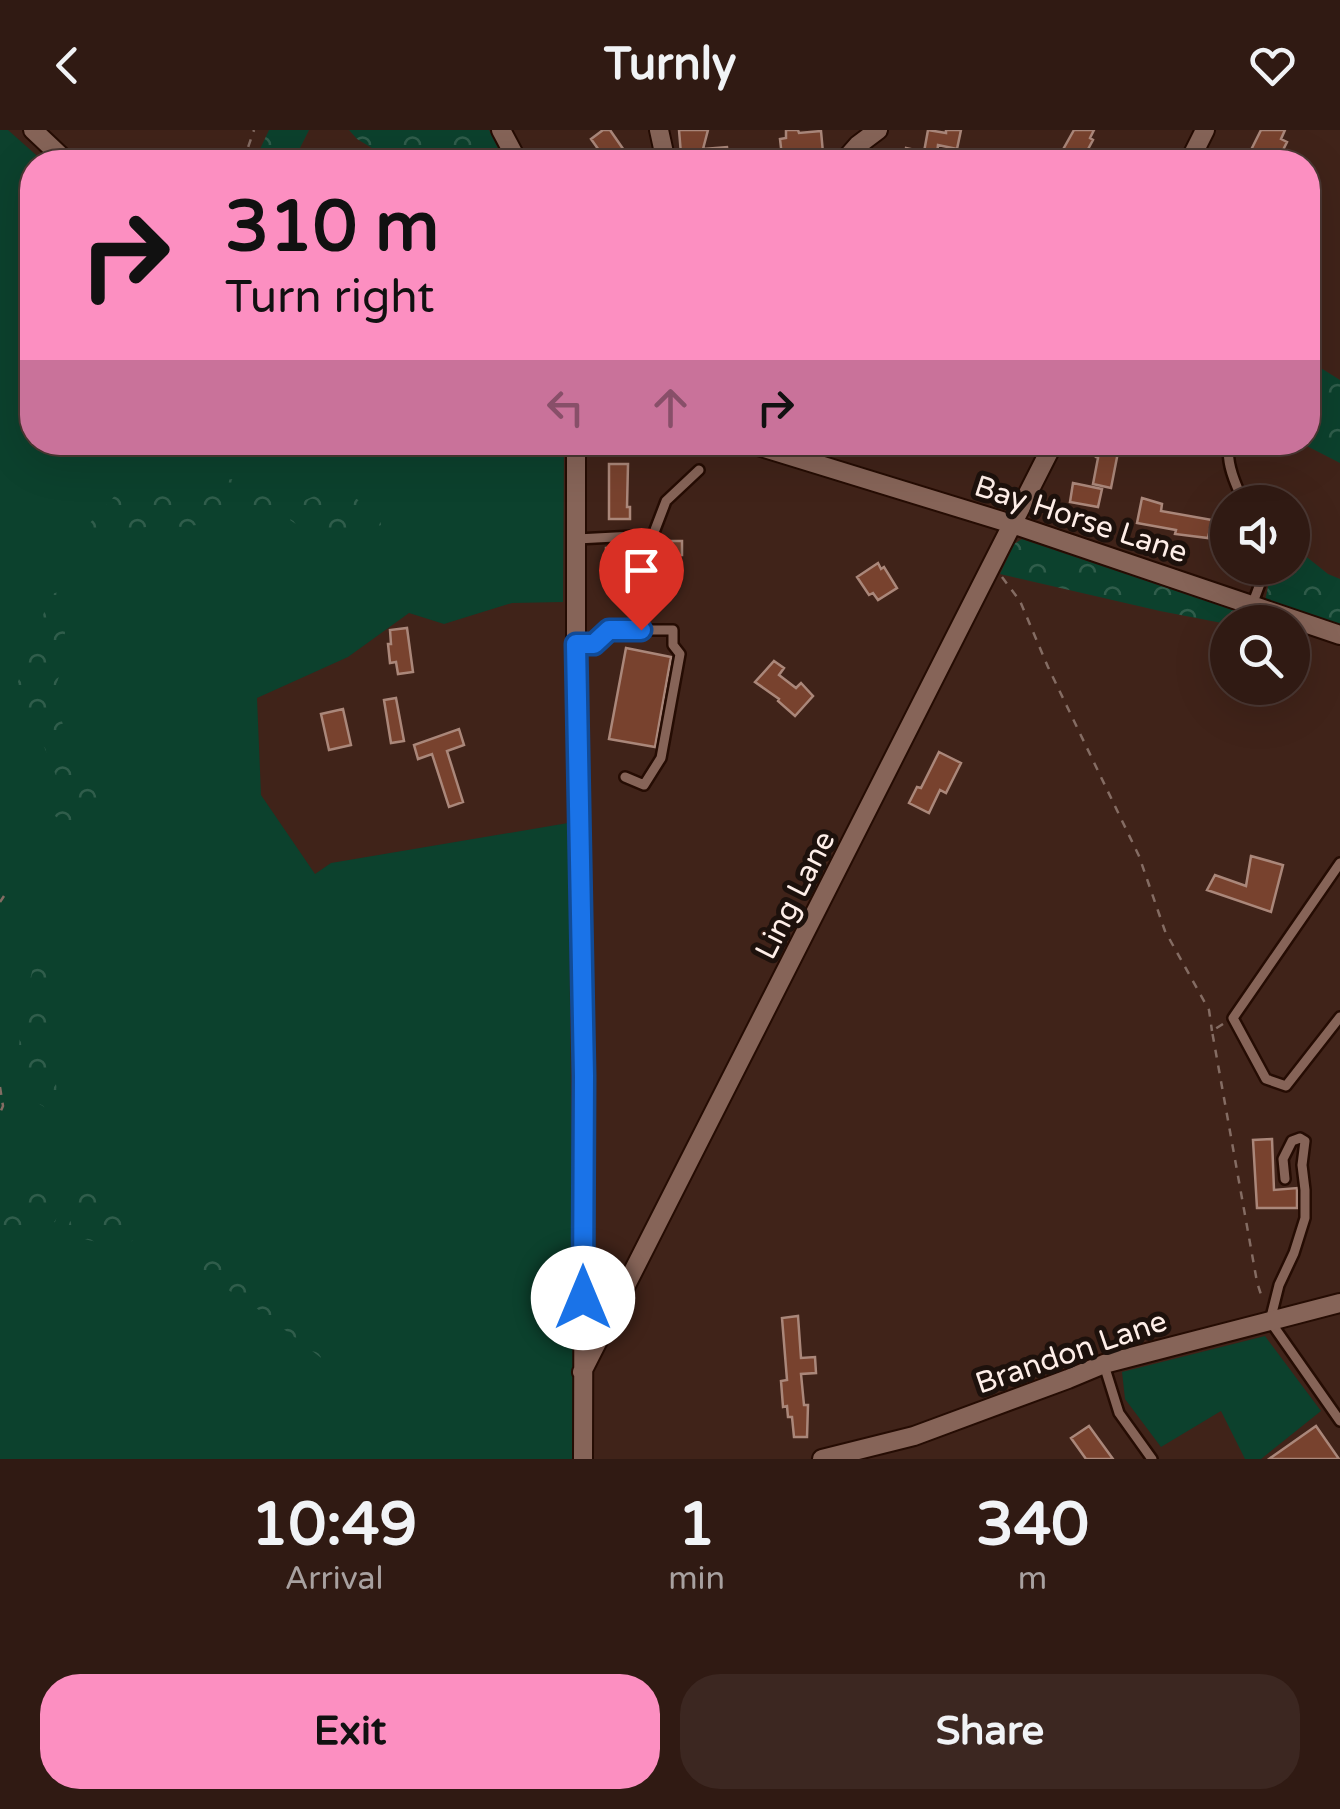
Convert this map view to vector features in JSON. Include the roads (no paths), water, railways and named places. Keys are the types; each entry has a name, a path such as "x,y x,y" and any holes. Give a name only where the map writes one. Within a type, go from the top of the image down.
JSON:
{"street":[{"path":"33,130 55,150"},
{"path":"854,150 878,130"},
{"path":"576,455 584,1076 584,1459"},
{"name":"Bay Horse Lane","path":"789,455 1252,605"},
{"name":"Ling Lane","path":"582,1372 1048,455"},
{"name":"Bay Horse Lane","path":"1310,625 1340,635"},
{"name":"Brandon Lane","path":"822,1459 914,1436 1104,1364 1340,1303"}],"lane":[{"path":"1228,455 1236,485"},
{"path":"574,539 653,534 666,501 699,470"},
{"path":"1252,605 1260,585"},
{"path":"576,644 594,644 609,630 673,630 673,644 680,654 661,758 644,784 625,777"},
{"path":"1340,863 1233,1018 1266,1079 1286,1086 1340,1017"},
{"path":"1285,1179 1283,1159 1292,1141 1300,1138 1306,1148 1302,1165 1305,1218 1279,1285 1270,1321 1340,1421"},
{"path":"1104,1364 1119,1413 1152,1459"}]}
